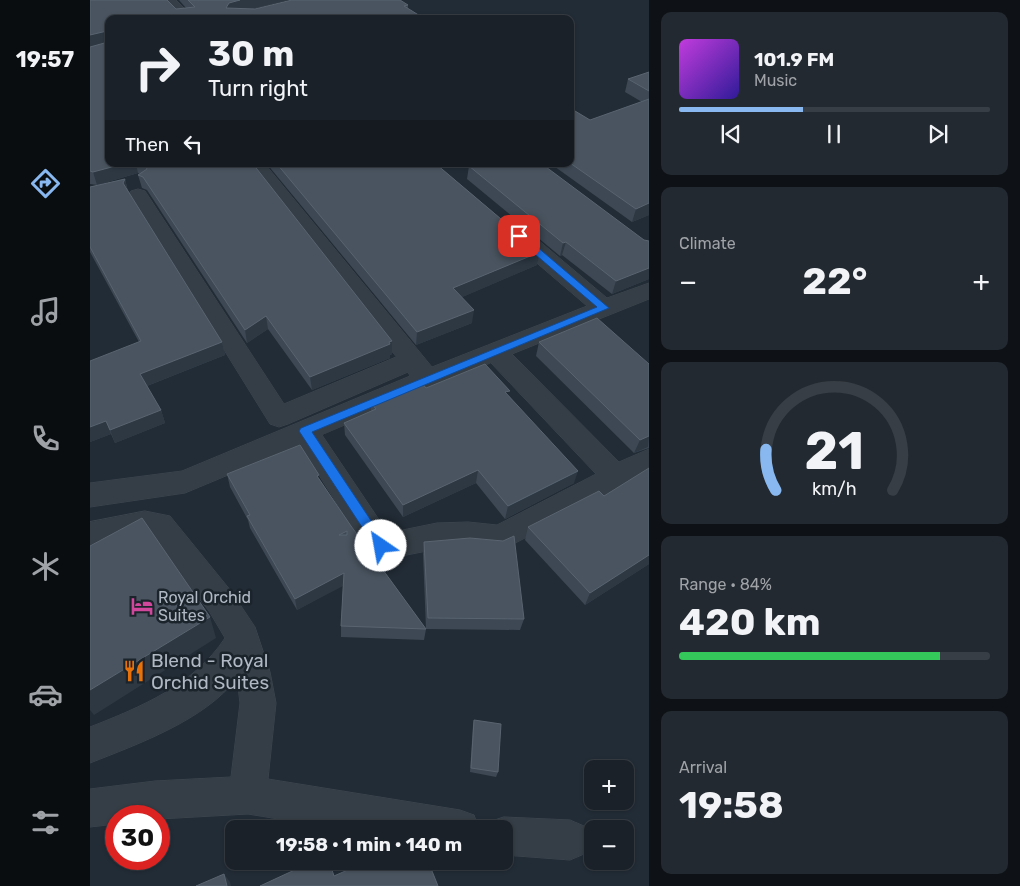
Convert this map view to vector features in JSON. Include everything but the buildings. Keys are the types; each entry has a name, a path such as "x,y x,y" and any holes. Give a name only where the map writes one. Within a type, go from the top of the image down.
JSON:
{"street":[{"path":"167,0 184,15"},
{"path":"257,167 420,370"},
{"path":"132,188 278,417 420,370 495,352 649,290"},
{"path":"493,214 604,308"},
{"path":"495,352 616,477"},
{"path":"90,495 185,482 305,431 420,370"},
{"path":"305,431 381,546 437,536 468,535 500,538 649,460"},
{"path":"90,535 146,523 159,525 220,601 243,638 253,672 258,703 248,795"},
{"path":"90,745 159,714 201,689 221,670 243,638"},
{"path":"90,808 155,800 248,795 404,820"},
{"path":"513,837 570,840"}],"place":[{"name":"Royal Orchid Suites","path":"142,606"},
{"name":"Blend - Royal Orchid Suites","path":"134,671"}],"route":[{"path":"381,546 305,431 427,379 604,308 519,236"}]}
